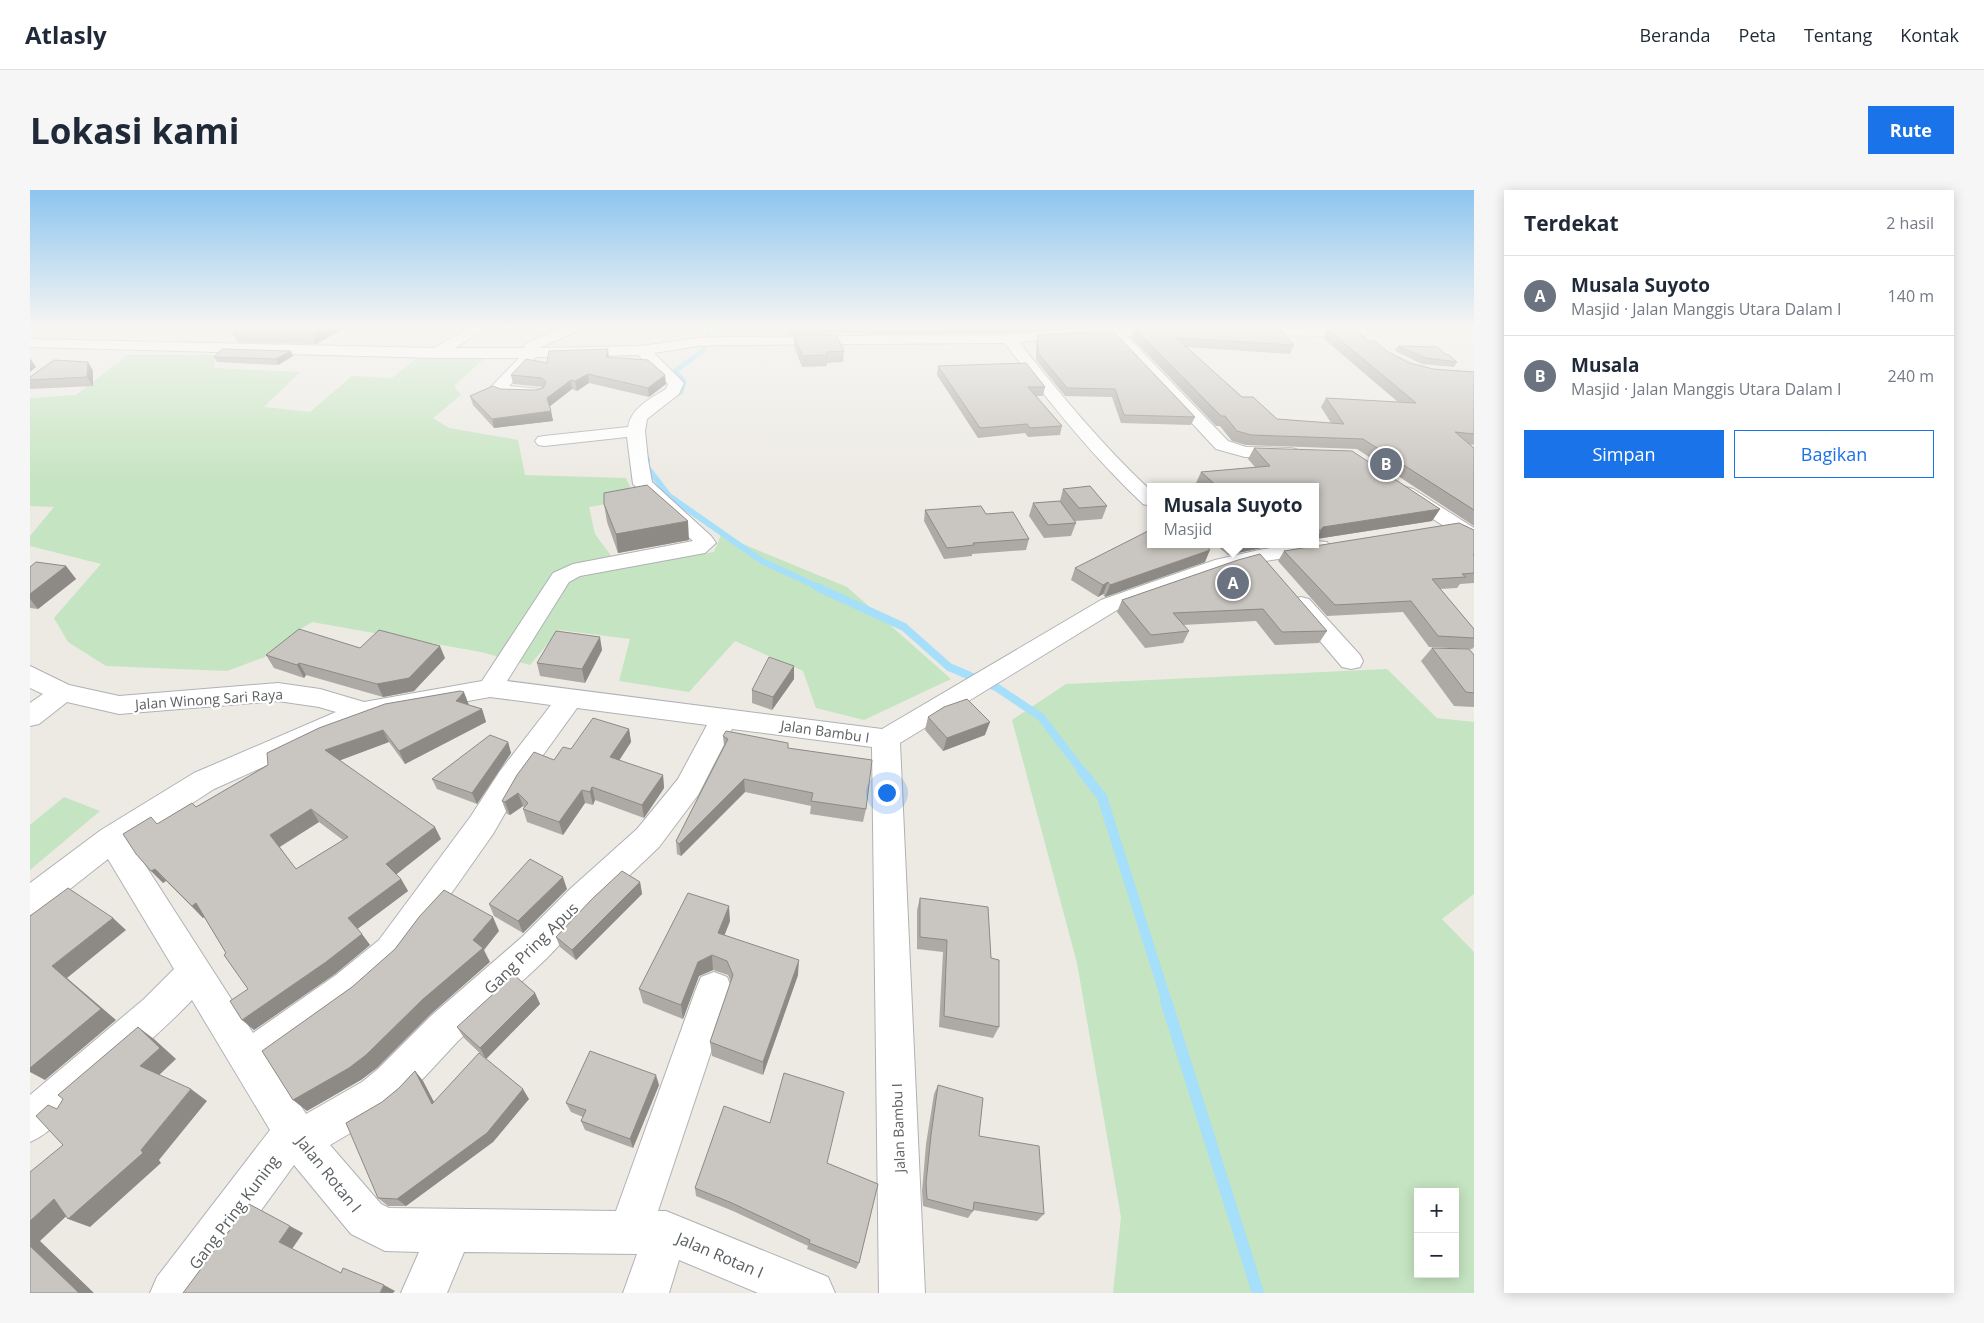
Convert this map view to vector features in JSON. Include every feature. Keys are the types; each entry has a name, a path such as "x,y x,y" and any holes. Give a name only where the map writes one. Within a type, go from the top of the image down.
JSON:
{"street":[{"path":"505,378 498,388 502,391 538,392"},
{"path":"490,688 561,578 566,574 573,571 697,548 705,543 704,540 645,487 636,431 638,419 676,387 676,383 671,378"},
{"path":"1039,378 1055,400 1115,468 1147,497"},
{"path":"1159,378 1222,445 1245,452 1304,453"},
{"path":"544,441 636,431"},
{"path":"1392,483 1474,537"},
{"path":"1430,530 1454,525"},
{"path":"1319,547 1336,544"},
{"path":"886,740 1109,605 1222,565 1259,556 1310,548"},
{"path":"1206,549 1222,565"},
{"path":"1259,556 1351,661"},
{"name":"Jalan Winong Sari Raya","path":"30,674 36,681 63,692 119,705 278,692 320,698 364,710"},
{"name":"Jalan Bambu I","path":"364,710 490,688 886,740 902,1293"},
{"path":"30,717 63,692"},
{"path":"249,1058 349,987 391,951 482,825 510,779 571,698"},
{"path":"30,901 112,839 204,781 364,710"},
{"name":"Gang Pring Apus","path":"297,1136 376,1096 392,1083 445,1028 648,838 688,787 724,718"},
{"name":"Jalan Rotan I","path":"112,839 297,1136 366,1219 385,1229 404,1231 648,1232 812,1293"},
{"path":"30,1122 58,1095 157,1011 195,972"},
{"path":"646,1293 648,1232 714,989"},
{"name":"Gang Pring Kuning","path":"174,1293 297,1136"},
{"path":"424,1293 452,1230"}],"green space":[{"path":"97,378 293,378 264,407 310,412 349,378 462,378 454,386 461,395 433,418 449,428 518,440 525,475 626,478 636,499 589,507 595,534 620,568 714,552 721,535 847,587 951,679 864,720 816,708 803,671 735,641 689,692 619,681 630,639 559,630 530,665 481,652 312,622 291,635 265,657 227,671 106,666 68,642 54,618 101,564 30,546 30,536 54,507 30,506 30,398 76,395"},
{"path":"1387,669 1437,718 1474,722 1474,894 1442,919 1474,952 1474,1293 1113,1293 1121,1217 1077,963 1012,720 1066,684"},
{"path":"64,797 100,811 30,870 30,825"}],"building":[{"path":"30,378 59,378 30,380"},
{"path":"542,378 580,378 575,381 571,380 547,398 551,411 492,419 470,396 493,386 500,389 536,390 543,388 546,382"},
{"path":"607,378 660,378 648,388"},
{"path":"946,378 1038,378 1045,387 1028,387 1062,426 1030,428 1027,424 980,428"},
{"path":"1059,378 1158,378 1195,417 1124,415 1115,389 1067,388"},
{"path":"1184,378 1221,378 1242,397 1253,397 1277,419 1344,424 1326,398 1416,403 1387,378 1474,378 1474,434 1455,432 1474,448 1474,510 1363,439 1251,435 1237,431 1225,416 1221,416"},
{"path":"1254,448 1352,451 1440,509 1323,527 1319,530 1319,483 1213,483 1201,472 1270,466"},
{"path":"647,485 688,521 616,534 604,504 604,493"},
{"path":"1090,486 1107,506 1079,508 1063,489"},
{"path":"1060,501 1076,523 1048,525 1033,503"},
{"path":"981,506 986,514 1013,512 1029,539 973,543 974,545 947,548 925,510"},
{"path":"1459,523 1474,530 1474,573 1462,574 1466,577 1432,579 1474,629 1474,638 1438,636 1411,601 1335,605 1284,551 1319,548 1319,545"},
{"path":"1147,532 1147,548 1208,548 1210,550 1110,585 1108,582 1103,585 1075,568"},
{"path":"1260,554 1327,631 1282,632 1263,609 1173,613 1189,631 1151,635 1122,600 1238,560"},
{"path":"36,562 66,566 30,594 30,567"},
{"path":"299,629 360,648 379,630 440,646 409,678 377,684 299,663 297,665 266,655"},
{"path":"556,631 600,637 582,669 537,663"},
{"path":"1432,648 1469,649 1474,655 1474,693 1466,692"},
{"path":"769,657 794,666 773,697 752,690"},
{"path":"460,691 464,692 456,701 482,709 399,751 383,730 325,750 435,827 386,864 401,879 348,918 362,934 326,962 242,1020 230,1001 248,989 224,955 226,953 196,903 192,906 155,869 151,871 136,854 123,834 151,817 157,824 192,803 196,807 268,765 267,753 319,728 385,704","holes":["311,809 348,837 296,869 270,835"]},
{"path":"967,699 990,722 947,738 928,717 944,707"},
{"path":"593,718 629,729 610,757 663,775 642,805 592,787 590,792 582,790 559,822 523,809 528,803 518,793 505,802 502,801 517,775 534,752 554,760 563,747 571,749"},
{"path":"726,731 788,743 788,748 872,760 866,809 811,801 813,793 744,779 679,844 676,841 728,739 723,736"},
{"path":"490,735 508,742 472,793 432,779"},
{"path":"530,859 563,877 518,921 489,904"},
{"path":"622,871 640,882 572,950 556,937"},
{"path":"68,888 113,918 52,966 101,1009 30,1068 30,916"},
{"path":"444,890 493,917 473,940 483,948 422,1000 366,1055 349,1068 293,1100 262,1051 352,987 395,949 419,917"},
{"path":"688,893 729,906 718,933 799,960 763,1062 710,1042 733,975 727,961 712,955 698,962 681,1005 639,989"},
{"path":"920,898 988,907 991,958 999,960 999,1027 944,1016 947,940 920,937"},
{"path":"514,975 535,993 480,1048 457,1027"},
{"path":"138,1027 160,1048 140,1066 191,1089 141,1150 143,1153 68,1219 54,1199 30,1221 30,1172 63,1145 36,1116 48,1105 57,1109 63,1099 58,1095"},
{"path":"590,1051 656,1075 630,1139 581,1121 586,1110 566,1103"},
{"path":"479,1053 523,1089 487,1133 397,1199 378,1198 346,1123 382,1102 415,1071 432,1104"},
{"path":"784,1073 844,1092 827,1163 878,1184 859,1263 809,1243 810,1240 732,1203 695,1188 724,1106 770,1123"},
{"path":"938,1085 983,1098 979,1136 1039,1146 1044,1214 974,1202 973,1211 927,1199 926,1183"},
{"path":"249,1204 290,1226 279,1242 341,1273 343,1268 384,1285 380,1293 183,1293"},
{"path":"30,1246 79,1293 30,1293"}],"waterway":[{"path":"670,397 681,392 684,381 682,378"},
{"path":"647,459 647,467 669,496 762,561 820,588"},
{"path":"817,587 904,627 949,667 996,687 1041,717 1082,771"},
{"path":"1081,770 1102,797 1167,1002"},
{"path":"1166,1001 1258,1293"}],"place":[{"name":"Musala","path":"1386,464"},
{"name":"Musala Suyoto","path":"1233,583"}]}
